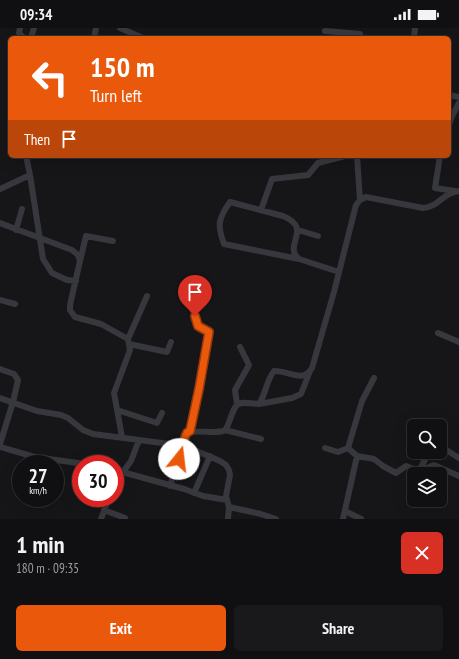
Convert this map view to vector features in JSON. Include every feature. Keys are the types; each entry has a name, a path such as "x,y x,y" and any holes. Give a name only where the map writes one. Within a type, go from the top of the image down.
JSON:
{"street":[{"path":"20,28 18,33 22,36"},
{"path":"120,28 138,36"},
{"path":"325,31 342,30 360,33"},
{"path":"451,119 459,103"},
{"path":"26,158 43,259 52,272 67,280 76,280"},
{"path":"262,210 272,179 308,175 318,163 337,158"},
{"path":"357,158 360,200"},
{"path":"225,430 234,407 237,404 259,404 292,398 301,394 312,368 356,205 360,200 366,197 429,208 436,204 445,195 459,191 435,188 440,158"},
{"path":"0,189 30,175"},
{"path":"299,260 295,256 293,250 298,230 295,223 291,219 230,202 222,214 219,229 224,244 299,260 339,272"},
{"path":"16,230 22,209"},
{"path":"0,223 72,250 78,254 80,261"},
{"path":"298,230 318,236"},
{"path":"113,241 86,236 70,305 71,313 75,316 101,324 128,342 167,352 171,342"},
{"path":"170,486 184,446 185,436 190,431 209,332 198,326 187,295"},
{"path":"122,437 114,394 130,350 128,342 147,296"},
{"path":"0,300 15,304"},
{"path":"438,333 459,342"},
{"path":"237,404 235,390 249,365 240,347"},
{"path":"259,404 264,397 269,376 274,371 280,370 293,375 302,376 308,374 312,368"},
{"path":"0,369 14,374 18,380 0,446 35,457 72,462"},
{"path":"348,448 362,401 374,378"},
{"path":"0,398 37,411 61,415 68,418 83,430 93,434 184,446 210,456 226,465 229,470 230,475 226,496 228,503 228,519"},
{"path":"117,410 157,423 162,413"},
{"path":"190,431 221,432 225,430 261,439"},
{"path":"139,440 131,462 124,472 276,519"},
{"path":"325,448 338,452 348,448"},
{"path":"348,448 357,456 374,459 396,473 406,466 409,467"},
{"path":"447,450 459,458"},
{"path":"194,493 210,456"},
{"path":"343,519 357,456"},
{"path":"429,467 434,465 439,467"},
{"path":"447,471 459,476"},
{"path":"101,519 105,507"},
{"path":"104,510 125,518"},
{"path":"345,511 361,519"}],"route":[{"path":"179,459 184,446 185,436 190,431 209,332 198,326 195,316"}]}
